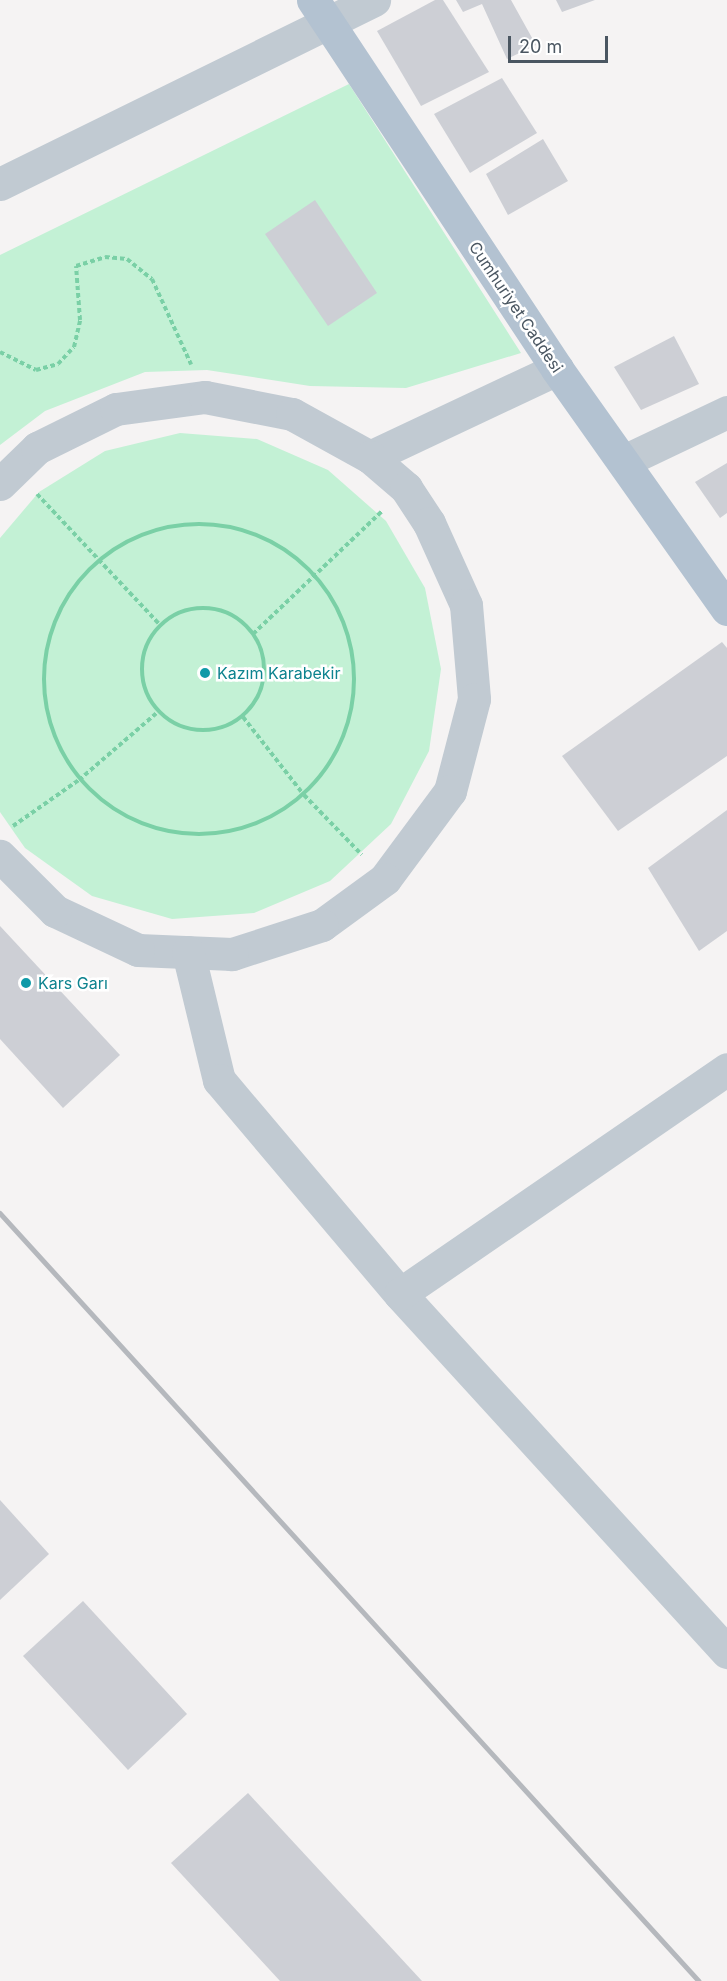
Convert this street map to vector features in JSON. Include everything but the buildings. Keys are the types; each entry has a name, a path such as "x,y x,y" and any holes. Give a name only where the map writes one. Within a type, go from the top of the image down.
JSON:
{"main road":[{"name":"Cumhuriyet Caddesi","path":"321,11 558,369 727,609"}],"street":[{"path":"0,184 321,11 374,0"},
{"path":"370,457 558,369"},
{"path":"5,842 55,911 138,950 232,954 322,925 386,879 450,790 474,699 466,605 429,524 406,488 370,457 292,414 205,397 117,409 37,448 7,477"},
{"path":"624,461 727,412"},
{"path":"188,952 219,1080 400,1294 727,1652"},
{"path":"400,1294 727,1069"}],"path":[{"path":"0,352 36,370 58,364 74,347 80,320 76,266 105,256 127,259 152,279 205,397"},
{"path":"7,477 99,561 160,626"},
{"path":"253,634 406,488"},
{"path":"211,523 262,536 306,565 314,575 338,607 354,657 352,708 335,755 304,795 262,822 213,835 183,834 163,832 117,813 79,780 53,737 42,686 49,633 73,586 111,549 159,527 211,523"},
{"path":"194,608 214,609 233,615 253,634 264,663 264,682 243,717 204,731 183,728 159,711 143,682 142,660 160,626 194,608"},
{"path":"5,842 159,711"},
{"path":"243,717 304,795 386,879"}],"green space":[{"path":"349,84 521,353 406,388 310,386 207,370 145,372 45,411 0,445 0,255"},
{"path":"180,433 257,439 328,470 386,521 425,588 441,669 429,751 391,824 330,881 254,913 172,919 92,896 25,848 0,812 0,538 39,492 105,451"}],"railway":[{"path":"0,1213 699,1981"}],"place":[{"name":"Kazım Karabekir","path":"205,673"},
{"name":"Kars Garı","path":"26,983"}]}
